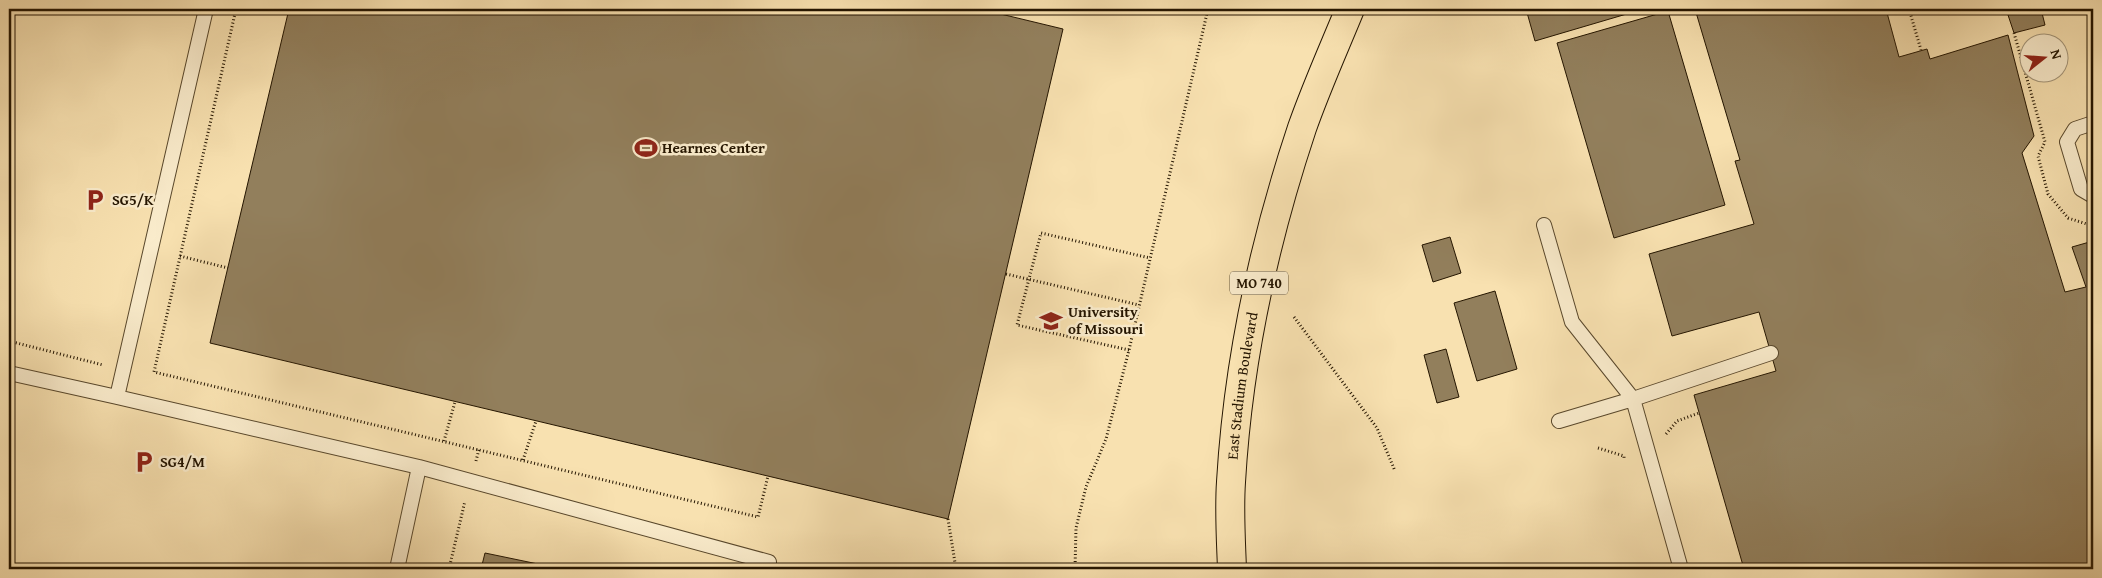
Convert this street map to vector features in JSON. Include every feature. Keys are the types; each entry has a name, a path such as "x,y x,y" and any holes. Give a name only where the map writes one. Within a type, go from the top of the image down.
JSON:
{"main road":[{"name":"East Stadium Boulevard","path":"1232,569 1232,475 1239,393 1254,303 1279,203 1303,126 1350,9"}],"lane":[{"path":"118,396 206,9"},
{"path":"2093,123 2075,129 2068,142 2081,189 2091,197 2093,196"},
{"path":"1544,225 1572,322 1633,399 1681,569"},
{"path":"1559,421 1633,399 1771,353"},
{"path":"9,373 118,396 419,467 769,562"},
{"path":"397,569 419,467"}],"path":[{"path":"154,372 236,9"},
{"path":"1075,569 1076,528 1086,487 1106,439 1129,350 1208,9"},
{"path":"1909,9 1921,50"},
{"path":"2014,33 2044,142 2038,156 2048,194 2068,218 2093,226"},
{"path":"1129,350 1017,325 1040,233 1150,258"},
{"path":"180,256 228,268"},
{"path":"1006,274 1139,305"},
{"path":"1294,317 1377,428 1395,471"},
{"path":"9,341 106,366 154,372 758,516 768,476"},
{"path":"444,441 455,402"},
{"path":"1666,435 1676,421 1699,413"},
{"path":"523,460 536,421"},
{"path":"1598,448 1624,456 1626,465"},
{"path":"449,569 479,450"},
{"path":"948,519 956,569"}],"building":[{"name":"Hearnes Center","path":"289,9 980,9 1063,29 948,519 210,343"},
{"path":"1526,9 1629,9 1630,13 1535,41"},
{"path":"1695,9 1886,9 1899,57 1927,49 1930,59 2008,35 2034,136 2022,153 2065,292 2086,287 2072,247 2093,241 2093,569 1744,569 1694,395 1776,371 1759,312 1672,336 1649,254 1754,224 1735,161 1740,160"},
{"path":"2006,9 2041,9 2045,25 2014,33"},
{"path":"1668,11 1725,205 1614,238 1557,43"},
{"path":"1450,237 1461,273 1433,282 1422,245"},
{"path":"1495,291 1517,369 1477,381 1454,303"},
{"path":"1446,349 1459,397 1437,403 1424,355"},
{"path":"485,553 562,569 481,569"}],"place":[{"name":"Hearnes Center","path":"646,148"},
{"name":"SG5/K","path":"95,200"},
{"name":"University of Missouri","path":"1051,321"},
{"name":"SG4/M","path":"144,462"}]}
